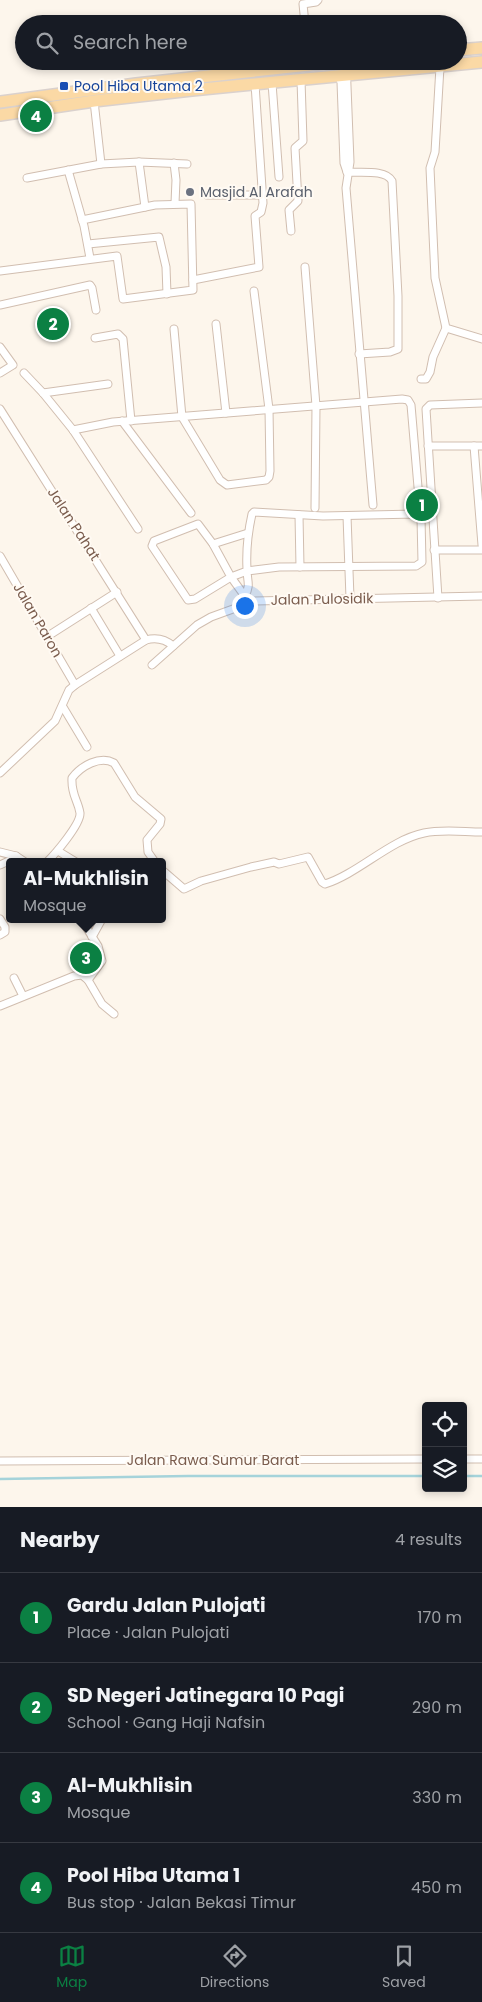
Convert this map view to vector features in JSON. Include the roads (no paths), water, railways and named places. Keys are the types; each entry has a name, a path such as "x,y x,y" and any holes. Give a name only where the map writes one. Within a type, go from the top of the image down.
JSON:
{"main road":[{"path":"467,49 482,48"},
{"path":"467,64 482,62"},
{"path":"0,102 215,70"},
{"path":"0,115 94,101 407,70"}],"street":[{"path":"304,15 303,4 318,0"},
{"path":"344,70 342,76 350,162 346,188 373,505"},
{"path":"421,379 426,379 430,372 434,354 446,328 435,278 430,176 431,162 435,152 440,70"},
{"path":"291,232 289,210 298,202 295,148 303,140 304,117 301,80"},
{"path":"272,83 279,177"},
{"path":"193,280 259,267 254,216 261,211 262,195 255,84"},
{"path":"94,101 101,164"},
{"path":"139,162 145,207"},
{"path":"27,178 101,164 139,162 187,164"},
{"path":"174,163 176,180 175,204"},
{"path":"68,170 90,258"},
{"path":"347,172 384,174 390,177 392,181 398,296 398,349 390,352 359,354"},
{"path":"207,195 262,195"},
{"path":"0,271 33,268 90,258 118,257 123,299 193,290 192,205 190,203 145,207 82,220"},
{"path":"88,244 159,237 166,267 167,294"},
{"path":"305,267 316,406 315,508"},
{"path":"0,305 90,285 96,310"},
{"path":"174,329 182,417 220,480 226,485 262,481 269,477 269,409 254,291"},
{"path":"216,324 226,414"},
{"path":"446,328 482,339"},
{"path":"95,338 118,334 123,339 131,421"},
{"path":"0,346 13,365 0,373"},
{"path":"24,373 43,392 73,430 138,528"},
{"path":"43,392 108,384"},
{"path":"73,430 96,424 122,421 402,399 408,400 411,405 418,487"},
{"path":"438,598 426,409 427,406 482,403"},
{"name":"Jalan Pahat","path":"0,409 146,640"},
{"path":"122,421 191,513"},
{"path":"428,446 482,446"},
{"path":"474,446 482,545"},
{"path":"247,599 231,577 213,544 200,526 196,524 154,541 152,546 188,600 195,599 231,577 247,571 279,567 416,566 422,562 421,518 416,514 347,516 254,512 248,533 247,571 250,584 247,599"},
{"path":"299,515 300,567"},
{"path":"347,516 350,598"},
{"path":"213,544 248,533"},
{"path":"434,550 482,550"},
{"name":"Jalan Paron","path":"0,556 75,685"},
{"path":"48,636 116,592"},
{"name":"Jalan Pulosidik","path":"152,665 197,625 211,616 247,599 482,596"},
{"path":"91,608 120,656"},
{"path":"0,773 55,721 63,707 69,690 75,685 146,640 157,638 165,640 173,646"},
{"path":"63,707 87,746"},
{"path":"51,858 58,851 80,814 72,793 72,778 94,761 100,759 114,763 135,797 160,819 160,824 146,840 148,852 152,858"},
{"path":"166,873 184,889 201,881 251,867 308,858 323,883 328,883 396,844 424,833 482,832"},
{"path":"58,851 69,858"},
{"path":"0,852 19,858"},
{"path":"0,920 5,927 5,932 0,935"},
{"path":"83,923 100,953 102,961 88,980"},
{"path":"92,937 100,923"},
{"path":"0,1006 74,976 82,975 88,980 102,1004 114,1014"},
{"path":"14,978 23,996"},
{"name":"Jalan Rawa Sumur Barat","path":"0,1461 422,1459"},
{"path":"467,1459 482,1459"}],"waterway":[{"path":"0,1479 188,1476 422,1476"},
{"path":"467,1476 482,1476"}],"place":[{"name":"Pool Hiba Utama 2","path":"64,86"},
{"name":"Pool Hiba Utama 1","path":"36,116"},
{"name":"Masjid Al Arafah","path":"190,192"},
{"name":"SD Negeri Jatinegara 10 Pagi","path":"53,324"},
{"name":"Gardu Jalan Pulojati","path":"422,505"},
{"name":"Al-Mukhlisin","path":"86,958"}]}
